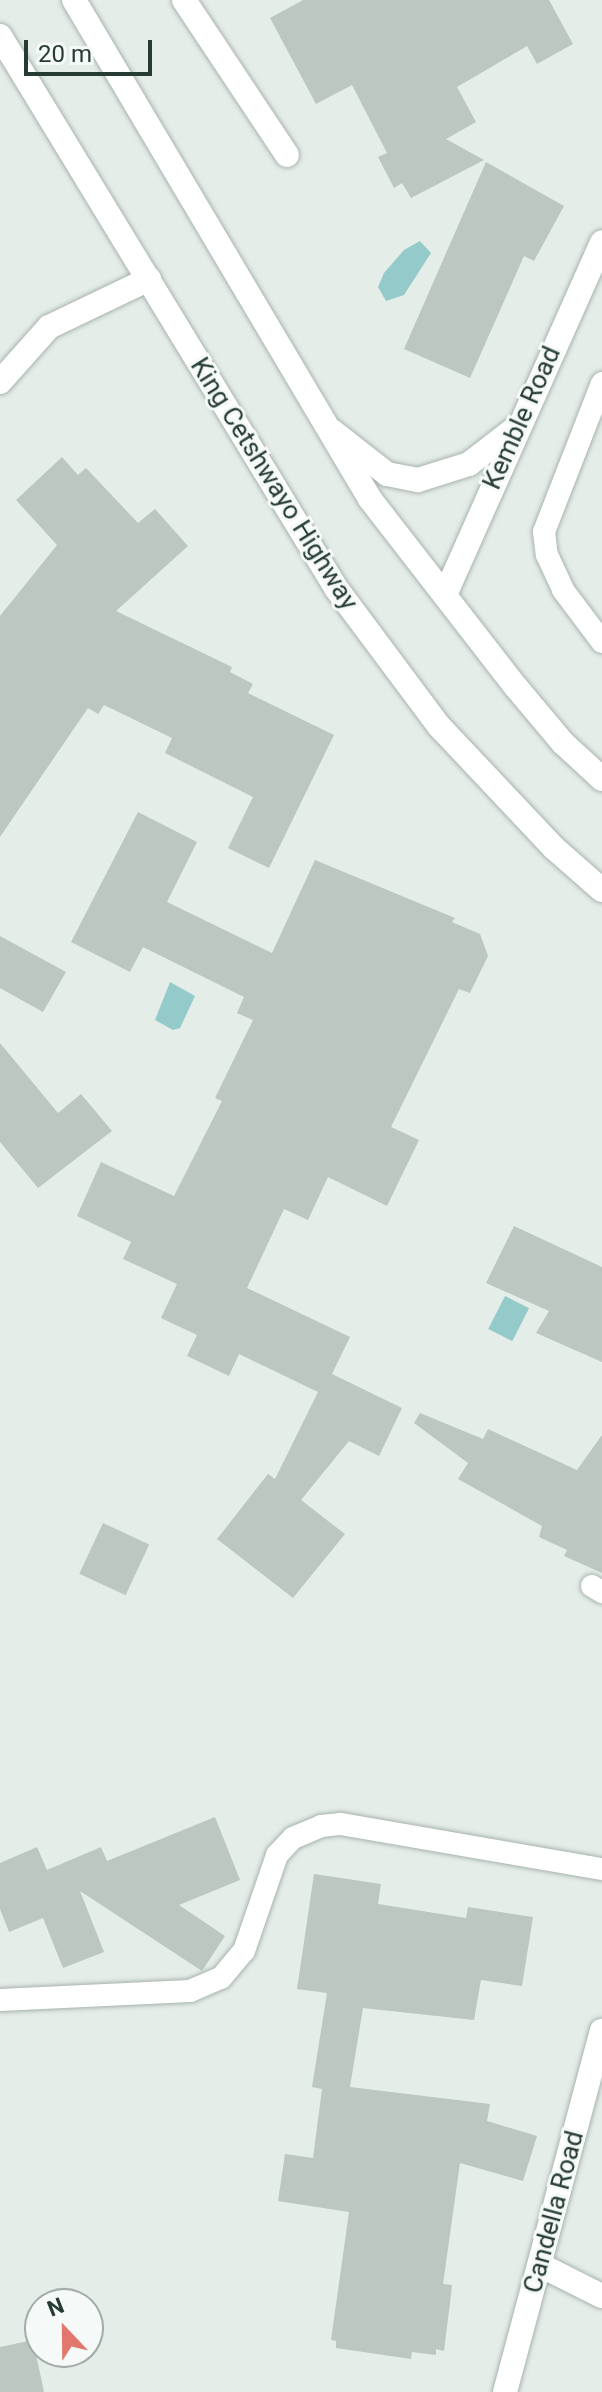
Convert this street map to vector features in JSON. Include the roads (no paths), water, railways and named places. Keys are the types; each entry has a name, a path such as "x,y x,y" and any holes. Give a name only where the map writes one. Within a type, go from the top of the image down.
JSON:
{"main road":[{"path":"74,0 370,499 563,743 602,779"},
{"path":"184,0 287,155"},
{"name":"King Cetshwayo Highway","path":"0,36 336,588 413,692 500,792 602,890"},
{"name":"Kemble Road","path":"445,595 515,429 602,242"},
{"path":"0,382 49,327 149,279"},
{"path":"331,431 387,474 418,480 469,464 515,429"},
{"name":"Candella Road","path":"505,2392 602,2031"},
{"path":"540,2265 602,2296"}],"lane":[{"path":"602,383 544,532 547,555 563,590 602,642"},
{"path":"0,2000 174,1992 221,1978 244,1951 277,1855 293,1838 321,1826 341,1824 602,1869"}],"water":[{"path":"420,241 431,253 404,295 386,301 378,287 384,273 404,250"},
{"path":"170,982 195,996 180,1028 173,1030 155,1020"},
{"path":"505,1296 529,1308 512,1341 488,1329"}]}
